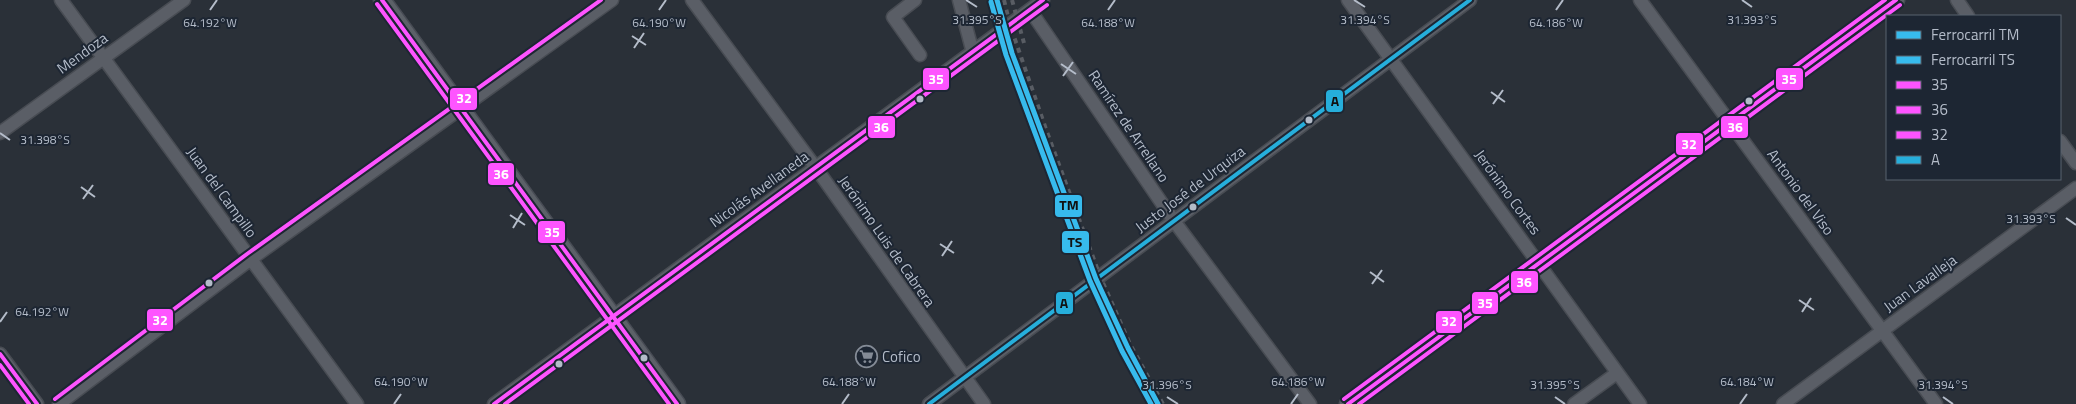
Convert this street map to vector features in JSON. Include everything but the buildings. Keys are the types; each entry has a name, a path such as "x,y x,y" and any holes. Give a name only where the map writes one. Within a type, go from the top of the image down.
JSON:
{"main road":[{"path":"382,0 677,404"},
{"path":"1348,404 1896,0"}],"street":[{"name":"Juan del Campillo","path":"61,0 357,404"},
{"name":"Mendoza","path":"0,133 184,0"},
{"path":"59,404 251,259 612,0"},
{"name":"Jerónimo Luis de Cabrera","path":"692,0 816,168 984,404"},
{"path":"915,0 893,17 920,55"},
{"path":"959,0 972,52"},
{"name":"Nicolás Avellaneda","path":"494,404 1043,0"},
{"name":"Jerónimo Cortes","path":"1348,0 1640,404"},
{"name":"Justo José de Urquiza","path":"929,404 1470,0"},
{"name":"Antonio del Viso","path":"1640,0 1936,404"},
{"path":"1956,0 1967,15"},
{"name":"Ramírez de Arrellano","path":"1030,10 1174,220 1310,404"},
{"path":"2061,142 2076,163"},
{"name":"Juan Lavalleja","path":"1783,404 2076,188"},
{"path":"0,354 37,404"},
{"path":"1574,404 1617,372"}],"railway":[{"path":"1004,0 1010,25 1047,132 1100,276 1130,344 1163,404"},
{"path":"1012,0 1024,43"}],"rail line":[{"name":"TM","path":"997,0 1012,53 1096,279 1128,348 1158,404"},
{"name":"TS","path":"991,2 1006,55 1090,281 1122,351 1151,404"}],"transit line":[{"name":"35","path":"382,0 677,404"},
{"name":"32","path":"55,399 247,254 601,0"},
{"name":"35","path":"494,404 1043,0"},
{"name":"A","path":"929,404 1470,0"},
{"name":"32","path":"1344,399 1885,0"},
{"name":"35","path":"1348,404 1896,0"},
{"name":"36","path":"377,4 669,404"},
{"name":"36","path":"505,404 1047,5"},
{"name":"36","path":"1886,15 1900,5"},
{"name":"36","path":"1359,404 1886,15"},
{"name":"35","path":"0,354 37,404"},
{"name":"36","path":"0,365 29,404"}],"place":[{"name":"Cofico","path":"866,356"}]}
